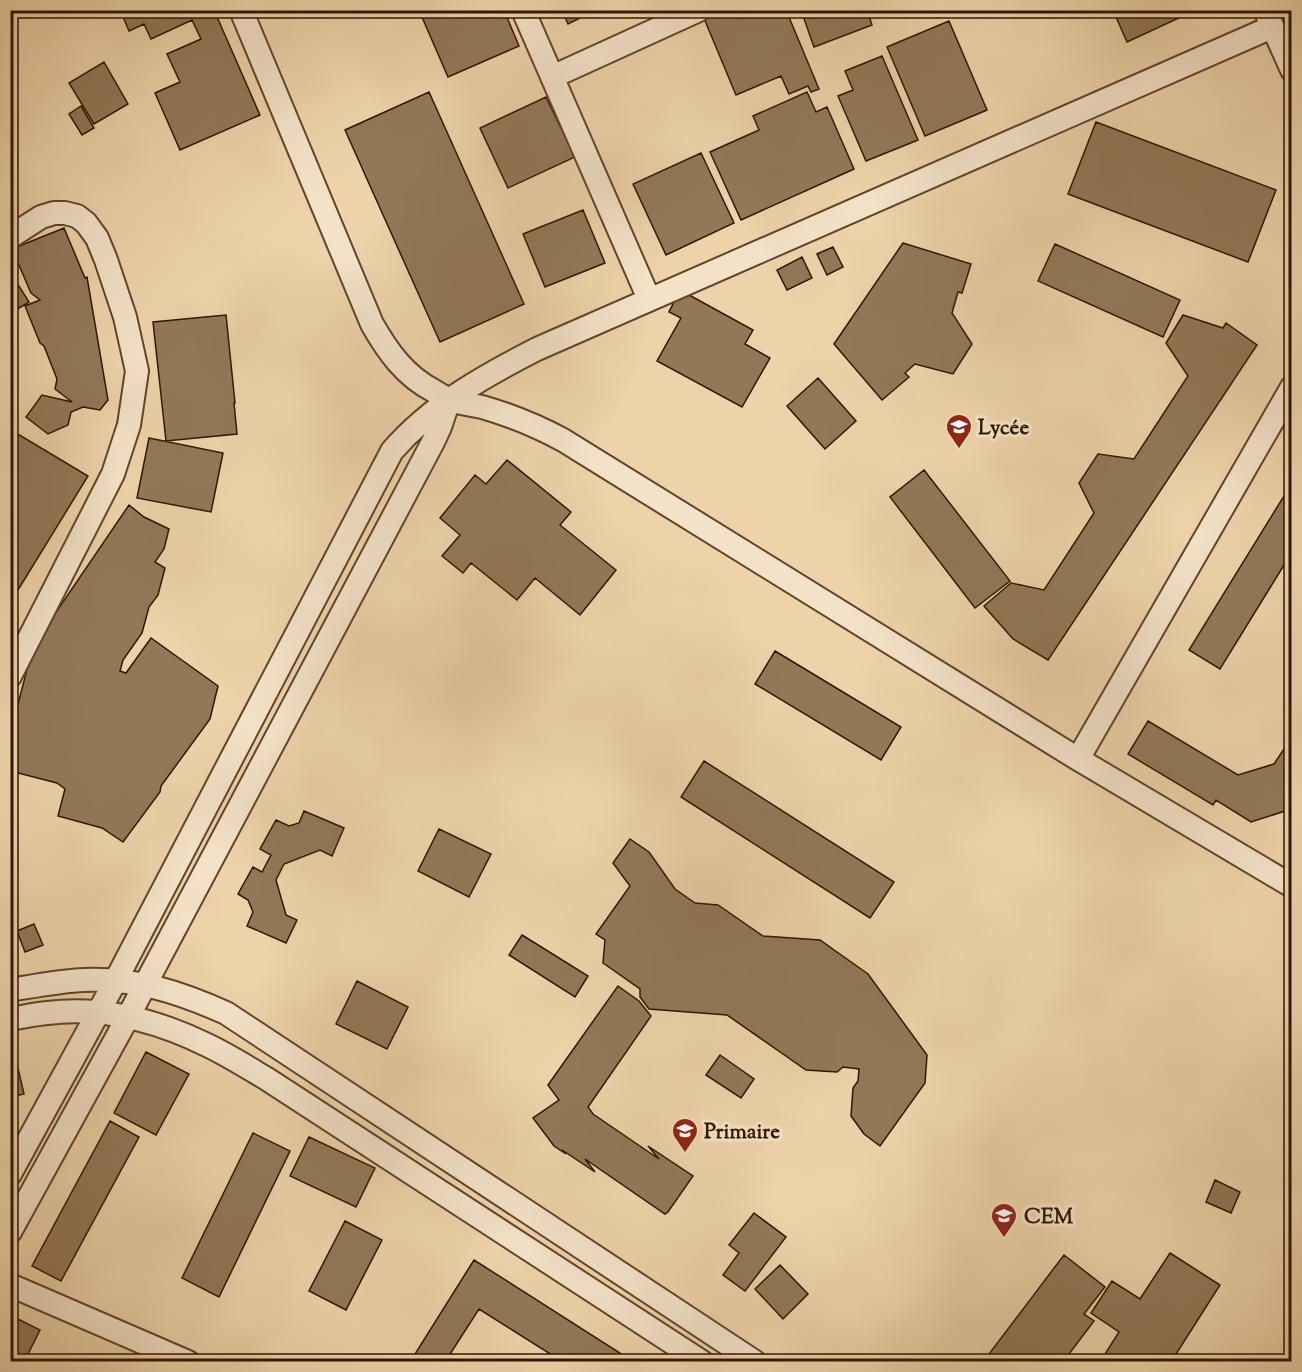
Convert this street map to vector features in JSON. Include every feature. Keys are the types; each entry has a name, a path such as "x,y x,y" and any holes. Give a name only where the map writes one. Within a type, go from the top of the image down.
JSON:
{"street":[{"path":"241,10 372,324 400,366 416,380 449,400 523,420 563,440 1078,759 1292,886"},
{"path":"523,10 649,299"},
{"path":"552,77 699,10"},
{"path":"10,1174 116,980 392,451 426,417 495,370 546,345 1269,19 1292,70"},
{"path":"10,237 41,217 54,213 77,216 86,223 97,238 106,260 125,317 137,371 129,425 113,474 10,676"},
{"path":"1078,759 1292,387"},
{"path":"10,1232 128,1017 433,442 449,400"},
{"path":"10,990 83,980 116,980 145,984 174,992 226,1013 755,1362"},
{"path":"10,1019 72,1012 128,1017 155,1024 208,1045 257,1073 702,1362"},
{"path":"10,1285 188,1362"}],"building":[{"path":"122,10 214,10 260,115 180,150 155,93 180,82 167,54 201,39 192,20 151,39 144,24 129,31"},
{"path":"425,10 504,10 519,46 448,77 422,17 427,14"},
{"path":"562,10 596,10 568,24"},
{"path":"717,10 786,10 819,89 811,92 808,86 789,94 781,76 736,95 703,16"},
{"path":"801,10 867,10 872,25 814,47"},
{"path":"1113,10 1196,10 1127,42"},
{"path":"949,21 987,110 925,136 887,47"},
{"path":"882,56 918,140 866,161 838,96 853,90 845,71"},
{"path":"104,62 128,104 94,124 69,83"},
{"path":"429,92 524,304 440,342 345,130"},
{"path":"807,92 816,112 827,107 854,169 741,220 710,152 759,130 753,116"},
{"path":"546,97 575,157 508,188 480,128"},
{"path":"81,106 94,128 82,135 69,114"},
{"path":"1096,122 1276,190 1248,262 1068,194"},
{"path":"701,153 734,223 666,255 633,184"},
{"path":"583,210 605,263 545,287 523,234"},
{"path":"64,228 85,278 87,277 108,400 100,410 83,407 71,412 68,425 48,434 26,417 42,395 72,402 55,389 57,379 25,306 40,300 31,293 12,249"},
{"path":"903,243 971,264 962,293 958,292 952,313 972,344 953,374 915,364 905,373 909,377 882,400 834,344"},
{"path":"1055,244 1180,300 1163,337 1038,281"},
{"path":"833,247 843,267 827,275 817,254"},
{"path":"802,257 812,278 787,290 777,270"},
{"path":"10,272 29,302 11,313 10,312"},
{"path":"680,290 753,330 745,344 770,358 742,407 657,361 681,318 669,312"},
{"path":"226,315 237,434 166,441 153,322"},
{"path":"1183,315 1223,328 1226,323 1257,345 1048,660 1013,639 984,606 1011,583 1044,590 1094,513 1079,483 1098,454 1134,459 1188,376 1166,343"},
{"path":"818,378 856,421 825,449 787,406"},
{"path":"16,433 88,476 10,603 10,442"},
{"path":"149,438 223,453 211,512 137,498"},
{"path":"507,460 571,512 560,525 616,570 580,615 535,578 517,600 471,563 463,573 442,556 460,535 440,518 475,475 486,484"},
{"path":"924,470 1010,581 975,608 890,497"},
{"path":"1292,483 1292,552 1220,669 1189,650"},
{"path":"129,505 144,517 169,529 164,549 155,562 165,568 158,595 149,607 142,633 123,660 120,671 126,673 151,638 218,686 210,719 123,842 102,828 58,816 65,789 57,783 10,771 10,720 16,712 33,646"},
{"path":"775,651 901,727 881,760 755,684"},
{"path":"1148,721 1238,775 1274,764 1292,737 1292,799 1285,811 1251,822 1216,800 1213,805 1128,754"},
{"path":"704,761 894,882 870,918 681,797"},
{"path":"304,811 344,828 332,856 320,850 284,864 276,880 286,915 297,920 286,943 247,926 253,912 248,900 238,894 253,867 262,872 271,855 260,849 276,820 289,826 299,823"},
{"path":"439,829 491,854 469,897 418,871"},
{"path":"630,839 649,852 675,889 695,903 718,905 763,936 820,940 868,974 927,1055 925,1083 880,1146 864,1134 851,1116 853,1088 858,1081 859,1069 843,1067 837,1072 806,1070 727,1015 649,1009 640,997 640,989 603,963 605,940 596,934 630,886 613,863"},
{"path":"34,924 43,945 25,952 17,931"},
{"path":"522,935 588,976 575,997 509,955"},
{"path":"357,981 408,1007 387,1049 336,1024"},
{"path":"618,986 639,1001 651,1016 588,1107 593,1114 659,1159 648,1146 693,1176 665,1214 585,1159 595,1172 554,1146 533,1118 559,1100 548,1085"},
{"path":"10,1034 24,1094 10,1097"},
{"path":"146,1052 189,1074 156,1135 114,1113"},
{"path":"720,1055 754,1079 741,1098 706,1075"},
{"path":"110,1121 139,1137 61,1281 32,1266"},
{"path":"253,1133 290,1151 219,1297 182,1278"},
{"path":"309,1137 375,1168 356,1207 290,1176"},
{"path":"1215,1180 1240,1192 1231,1213 1206,1202"},
{"path":"754,1213 786,1237 745,1291 723,1275 739,1253 729,1245"},
{"path":"345,1221 382,1240 346,1310 309,1291"},
{"path":"1170,1253 1220,1285 1171,1362 1100,1362 1119,1332 1091,1313 1112,1281 1140,1299"},
{"path":"1064,1255 1105,1287 1084,1314 1094,1321 1063,1362 983,1362"},
{"path":"474,1260 634,1362 563,1362 479,1309 445,1362 410,1362"},
{"path":"780,1265 808,1294 783,1319 755,1289"},
{"path":"10,1315 40,1330 24,1362 10,1362"},
{"path":"1292,1345 1292,1362 1280,1362"}],"place":[{"name":"Lycée","path":"959,450"},
{"name":"Primaire","path":"685,1154"},
{"name":"CEM","path":"1004,1239"}]}
